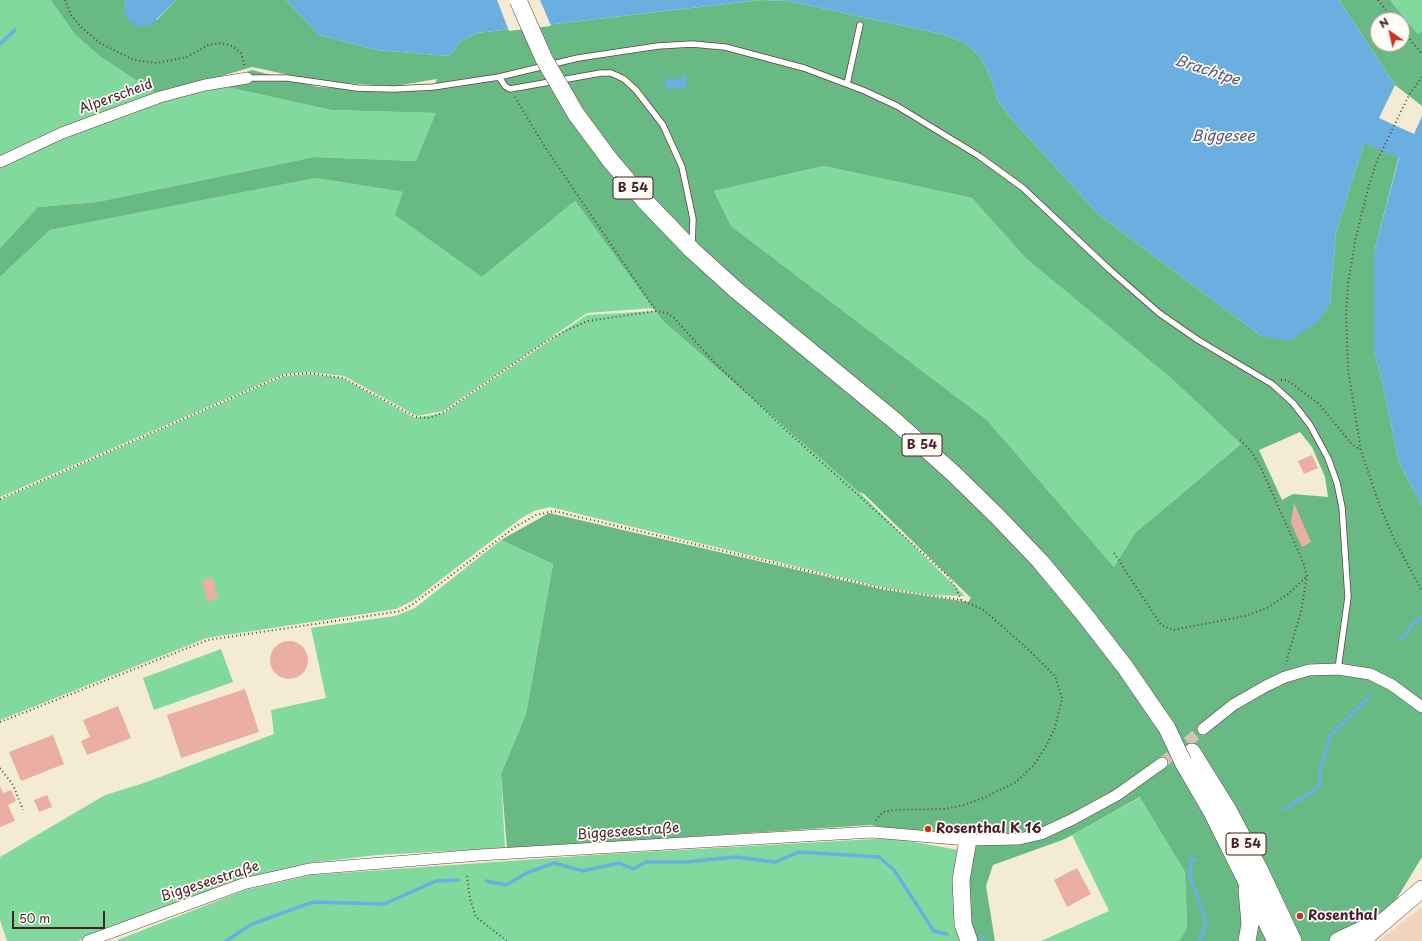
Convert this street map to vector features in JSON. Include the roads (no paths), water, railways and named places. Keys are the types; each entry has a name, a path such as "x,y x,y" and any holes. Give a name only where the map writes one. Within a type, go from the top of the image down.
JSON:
{"main road":[{"name":"B 54","path":"518,0 544,59 576,114 610,160 644,200 692,250 736,290 895,421 954,474 992,511 1040,562 1084,614 1125,667 1187,757 1231,816 1263,876 1294,941"},
{"name":"B 54","path":"1187,757 1212,812 1276,941"},
{"path":"968,840 961,880 963,924 969,941"},
{"path":"1246,880 1250,924 1247,941"},
{"path":"1361,941 1422,889"},
{"path":"1338,941 1388,918"}],"street":[{"name":"Alperscheid","path":"0,162 62,133 152,100 205,85 247,78"},
{"path":"1203,729 1233,705 1285,676 1309,670 1338,669 1370,674 1392,685 1422,707"},
{"name":"Biggeseestraße","path":"88,941 243,884 309,869 479,855 872,832 968,840 1019,839 1041,834 1073,819 1117,795 1162,762"}],"lane":[{"path":"847,84 860,25"},
{"path":"247,78 287,78 357,88 394,89 433,87 499,77 578,58 658,46 692,44 725,47 764,56 804,68 847,84 897,106 979,156 1023,188 1110,270 1159,313 1198,340 1272,384 1293,403 1310,425 1328,458 1337,483 1342,507 1348,597 1338,669"},
{"path":"499,77 502,83 510,89 601,72 611,73 624,78 636,90 663,125 682,167 692,219 692,250"}],"water":[{"path":"126,0 176,0 151,25 138,27 129,21 124,13 124,5"},
{"path":"286,0 760,0 477,33 461,41 449,56 377,50 319,35"},
{"name":"Biggesee","path":"760,0 1339,0 1370,47 1370,52 1373,52 1395,85 1379,118 1414,134 1422,116 1422,506 1399,462 1382,381 1374,351 1374,252 1399,158 1364,143 1336,232 1330,305 1316,323 1290,341 1261,336 1099,215 1009,116 998,101 989,73 979,55 963,42 941,34 789,1"},
{"path":"682,75 686,75 687,88 665,89 665,79 682,79"}],"waterway":[{"path":"0,44 15,30"},
{"path":"1401,639 1415,622 1422,617"},
{"path":"1283,810 1319,787 1321,768 1330,736 1369,697"},
{"path":"486,881 506,885 527,873 554,863 583,871 619,863 633,869 646,862 685,862 736,857 775,862 799,852 879,857 894,870 934,931 947,934"},
{"path":"1196,859 1191,860 1190,877 1206,922 1200,941"},
{"path":"226,941 252,924 313,902 384,904 436,881 458,880"},
{"path":"981,938 984,941"}],"tunnel":[{"path":"1162,763 1203,729"}],"place":[{"name":"Rosenthal K 16","path":"928,829"},
{"name":"Rosenthal","path":"1300,916"}],"water label":[{"name":"Brachtpe","path":"1207,71"}]}
